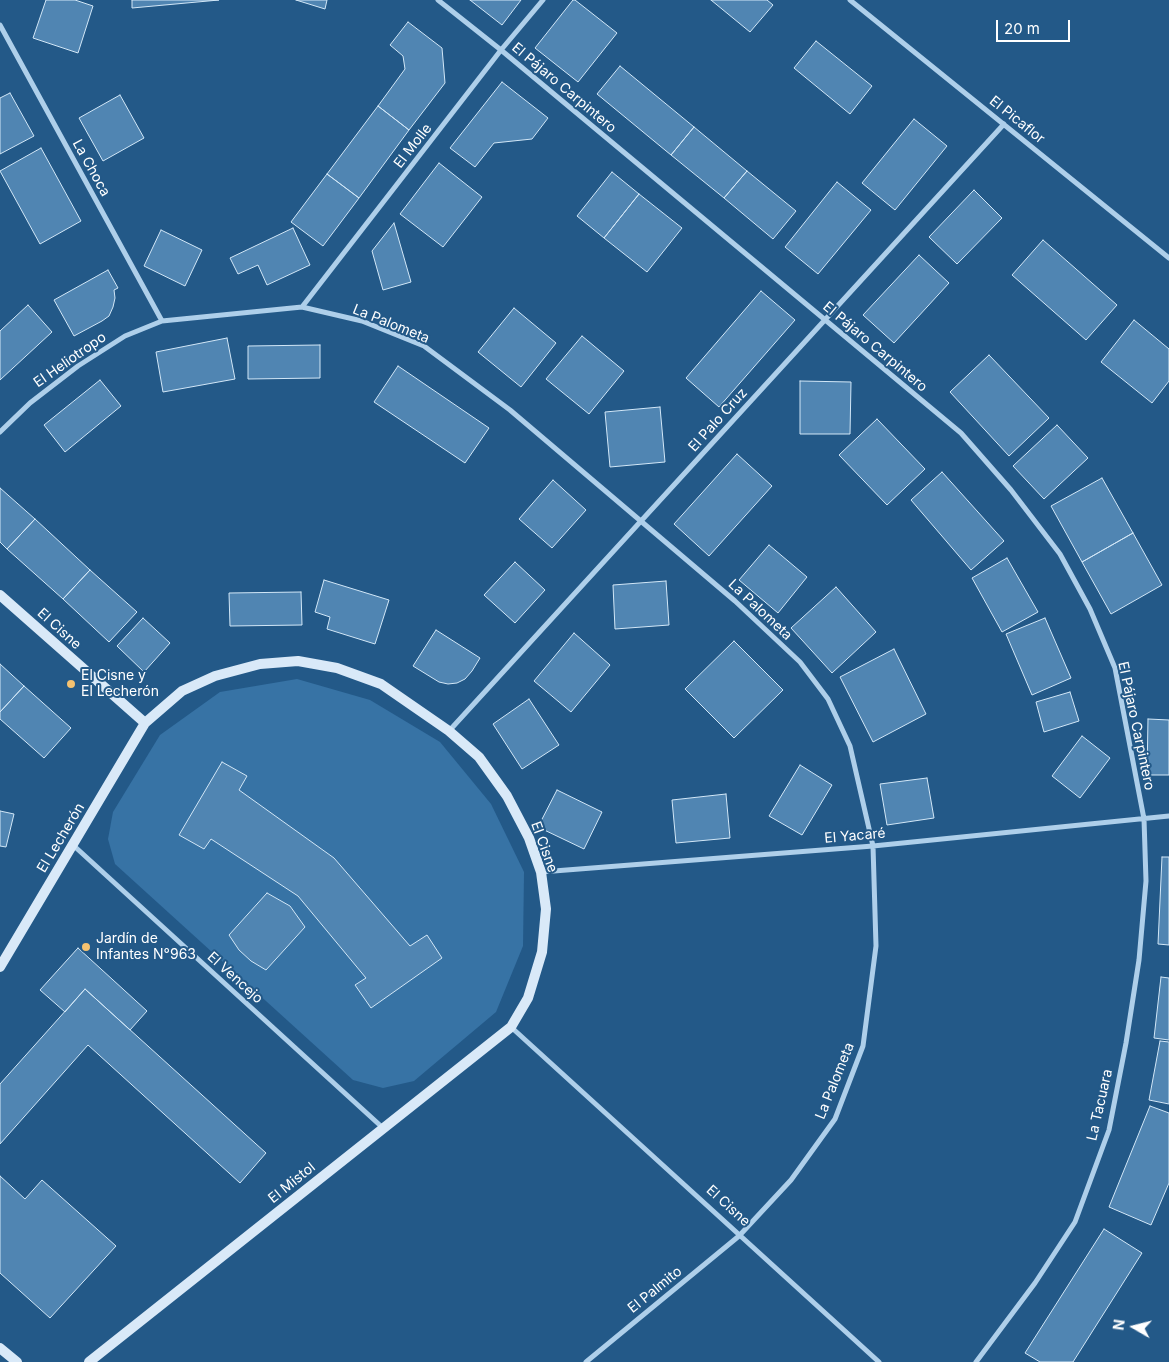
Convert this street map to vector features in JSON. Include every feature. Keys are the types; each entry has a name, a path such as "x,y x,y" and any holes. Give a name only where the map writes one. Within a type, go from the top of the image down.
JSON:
{"street":[{"name":"El Pájaro Carpintero","path":"438,0 502,50 962,433 1011,490 1060,554 1090,609 1115,668 1144,819"},
{"name":"El Molle","path":"302,307 543,0"},
{"name":"El Picaflor","path":"850,0 1169,258"},
{"name":"La Choca","path":"0,25 162,321"},
{"name":"El Palo Cruz","path":"449,731 1004,124"},
{"name":"La Palometa","path":"162,321 302,307 362,321 424,346 510,410 735,601 800,662 828,699 850,746 873,846 876,946 863,1046 835,1119 791,1180 740,1236"},
{"name":"El Heliotropo","path":"0,432 30,403 78,366 125,336 162,321"},
{"name":"El Cisne","path":"0,595 145,723 182,691 215,676 260,664 298,661 338,668 381,684 449,731 479,757 507,796 529,838 542,872 546,909 542,952 528,998 511,1027 879,1362"},
{"name":"El Lecherón","path":"0,967 145,723"},
{"name":"El Yacaré","path":"542,872 873,846 1169,816"},
{"name":"La Tacuara","path":"976,1362 1035,1283 1075,1222 1109,1130 1139,960 1146,881 1144,819"},
{"name":"El Vencejo","path":"73,845 383,1128"},
{"name":"El Mistol","path":"90,1362 511,1027"},
{"name":"El Palmito","path":"586,1362 740,1236"},
{"path":"0,1348 17,1362"}],"shaded area":[{"path":"297,679 370,700 440,742 491,804 524,872 523,946 496,1012 414,1081 383,1088 353,1080 115,864 108,839 113,812 160,735 220,692"}],"building":[{"path":"46,0 75,0 93,6 78,53 33,38"},
{"path":"132,0 219,0 132,8"},
{"path":"296,0 327,0 325,9"},
{"path":"470,0 521,0 502,25"},
{"path":"573,0 617,33 578,82 535,48"},
{"path":"711,0 767,0 773,5 750,32"},
{"path":"408,22 442,48 445,83 409,130 378,106 405,69 403,56 390,45"},
{"path":"816,41 872,86 850,114 794,68"},
{"path":"620,66 694,127 671,155 597,94"},
{"path":"502,82 548,118 532,139 494,143 475,167 450,148"},
{"path":"10,93 34,136 0,154 0,98"},
{"path":"120,95 144,138 103,161 79,118"},
{"path":"378,106 409,130 359,198 327,174"},
{"path":"914,119 947,146 895,210 862,183"},
{"path":"694,127 747,171 724,198 671,155"},
{"path":"41,148 81,221 40,244 0,171"},
{"path":"439,163 482,197 443,247 400,214"},
{"path":"747,171 796,211 773,239 724,198"},
{"path":"612,172 639,194 604,238 577,216"},
{"path":"327,174 359,198 323,246 291,222"},
{"path":"837,182 871,210 818,274 785,247"},
{"path":"974,190 1002,218 957,264 929,237"},
{"path":"639,194 682,228 647,272 604,238"},
{"path":"394,223 411,282 383,290 372,251"},
{"path":"293,228 310,265 267,285 258,265 238,274 230,258"},
{"path":"161,230 202,250 185,286 144,266"},
{"path":"1043,240 1117,305 1086,340 1012,275"},
{"path":"919,255 949,283 894,343 863,315"},
{"path":"108,270 118,288 114,290 115,298 109,316 74,336 54,300"},
{"path":"761,291 795,320 719,407 686,378"},
{"path":"28,305 52,332 0,380 0,331"},
{"path":"514,308 556,343 521,387 478,352"},
{"path":"1134,320 1169,349 1169,381 1152,403 1101,362"},
{"path":"582,336 624,371 589,414 546,379"},
{"path":"227,338 235,379 163,392 156,352"},
{"path":"320,345 320,378 248,379 248,346"},
{"path":"989,355 1049,418 1009,456 950,392"},
{"path":"398,366 489,428 465,463 374,402"},
{"path":"100,380 121,406 65,452 44,425"},
{"path":"800,381 851,382 850,434 800,434"},
{"path":"660,407 665,462 610,467 605,412"},
{"path":"877,419 925,469 887,505 839,455"},
{"path":"1057,425 1088,458 1044,499 1013,466"},
{"path":"737,454 772,486 709,556 674,524"},
{"path":"942,472 1004,541 971,570 911,500"},
{"path":"1102,478 1133,533 1082,562 1051,506"},
{"path":"553,480 586,510 552,548 519,519"},
{"path":"0,488 35,519 7,549 0,542"},
{"path":"35,519 90,570 63,599 7,549"},
{"path":"1133,533 1162,585 1111,614 1082,562"},
{"path":"769,545 807,577 778,613 739,580"},
{"path":"1007,558 1038,612 1002,632 972,578"},
{"path":"515,562 545,590 515,623 484,595"},
{"path":"90,570 137,612 109,642 63,599"},
{"path":"324,580 389,600 375,644 327,629 330,617 315,612"},
{"path":"666,581 669,625 615,629 613,585"},
{"path":"836,587 876,632 832,673 791,628"},
{"path":"301,592 302,625 230,626 229,593"},
{"path":"143,618 170,643 144,672 117,646"},
{"path":"1045,618 1071,678 1032,695 1006,634"},
{"path":"436,630 480,658 465,679 457,683 439,682 413,666"},
{"path":"574,633 610,665 571,712 534,681"},
{"path":"734,641 783,690 734,738 685,689"},
{"path":"894,649 926,714 873,742 840,677"},
{"path":"0,664 24,686 0,712"},
{"path":"24,686 71,728 44,758 0,719 0,712"},
{"path":"1070,692 1079,721 1044,732 1036,702"},
{"path":"529,699 559,745 522,769 493,724"},
{"path":"1148,719 1169,720 1169,775 1147,775"},
{"path":"1082,736 1110,758 1080,798 1052,776"},
{"path":"222,762 247,776 239,790 334,858 410,946 427,935 442,958 371,1008 355,985 366,978 298,896 211,839 204,849 179,835"},
{"path":"800,765 832,785 802,835 769,816"},
{"path":"927,778 934,818 887,825 880,784"},
{"path":"557,790 602,812 584,849 538,827"},
{"path":"726,794 730,838 676,843 672,800"},
{"path":"0,811 14,814 6,847 0,846"},
{"path":"1162,857 1169,857 1169,945 1158,944"},
{"path":"267,893 290,906 305,927 266,970 251,961 239,950 229,935"},
{"path":"78,948 147,1011 130,1030 85,989 65,1012 40,990"},
{"path":"1161,977 1169,978 1169,1040 1154,1038"},
{"path":"85,989 266,1153 240,1183 88,1045 0,1144 0,1084"},
{"path":"1160,1041 1169,1042 1169,1104 1149,1100"},
{"path":"1150,1106 1169,1113 1169,1183 1151,1225 1109,1207"},
{"path":"0,1176 25,1199 42,1180 116,1246 50,1318 0,1273"},
{"path":"1104,1229 1142,1253 1073,1362 1040,1362 1025,1353"}],"place":[{"name":"El Cisne y El Lecherón","path":"71,684"},
{"name":"Jardín de Infantes N°963","path":"86,947"}]}
